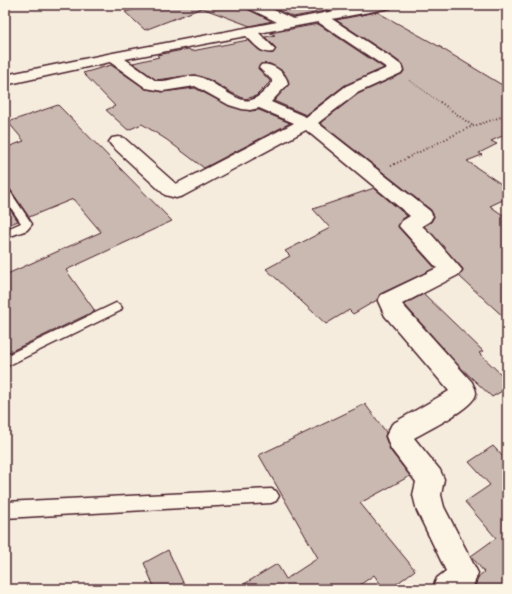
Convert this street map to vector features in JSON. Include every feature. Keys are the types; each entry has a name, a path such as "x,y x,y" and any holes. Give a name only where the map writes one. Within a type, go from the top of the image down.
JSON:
{"street":[{"path":"253,5 291,22"},
{"path":"5,80 113,57 385,5"},
{"path":"118,142 176,192 321,115 345,93 396,70 396,68 388,62 320,17"},
{"path":"249,31 268,49"},
{"path":"113,57 151,85 158,87 194,81 199,82 232,102 243,105 254,105 261,103 272,94 281,82 280,79 266,68"},
{"path":"261,103 307,123 423,216 409,225 425,240 450,270 389,301 392,310 463,389 464,394 455,401 401,432 399,436 400,441 430,479 427,495 431,511 463,573 461,579 448,589"}],"lane":[{"path":"5,192 26,220 27,224 5,234"},
{"path":"5,362 116,308"},
{"path":"5,510 271,496"}],"path":[{"path":"480,5 507,9"},
{"path":"396,70 451,109 456,115 474,126"},
{"path":"372,175 474,126 507,114"}],"building":[{"path":"150,5 246,5 247,9 272,21 250,26 202,8 145,30 125,12"},
{"path":"267,5 357,5 293,17"},
{"path":"377,12 442,48 507,88 507,134 491,141 497,144 479,153 482,155 467,161 507,188 507,198 490,206 507,218 507,320 459,276 463,269 424,226 431,222 434,217 431,210 320,123 358,94 402,74 404,71 402,64 394,58 336,20"},
{"path":"318,24 384,68 345,85 306,115 274,101 289,84 283,71 270,64 261,64 258,68 270,82 256,96 245,99 210,80 195,75 156,80 133,63 159,57 157,55 188,49 192,51 248,40 261,51 273,53 276,48 265,37 275,35 270,33"},
{"path":"111,65 146,89 163,92 195,88 229,106 250,111 259,110 290,123 204,168 167,140 142,124 128,130 106,110 115,106 83,73"},
{"path":"58,105 172,221 66,270 95,311 5,354 5,275 101,232 73,199 29,217 10,189 5,188 5,148 24,141 8,122"},
{"path":"374,188 407,216 401,220 398,227 435,268 380,294 377,300 353,314 349,310 326,324 266,269 290,256 285,251 330,228 313,209"},
{"path":"5,202 18,221 5,226"},
{"path":"424,294 483,351 479,353 507,380 507,388 492,397 458,365 404,304"},
{"path":"365,404 386,432 385,437 390,450 410,476 360,503 415,570 390,589 384,589 374,575 354,589 236,589 277,564 286,579 318,558 259,455"},
{"path":"493,446 507,461 507,584 500,589 474,589 479,576 484,572 471,556 496,538 465,502 490,485 469,462"},
{"path":"168,550 186,589 155,589 144,563"}]}
